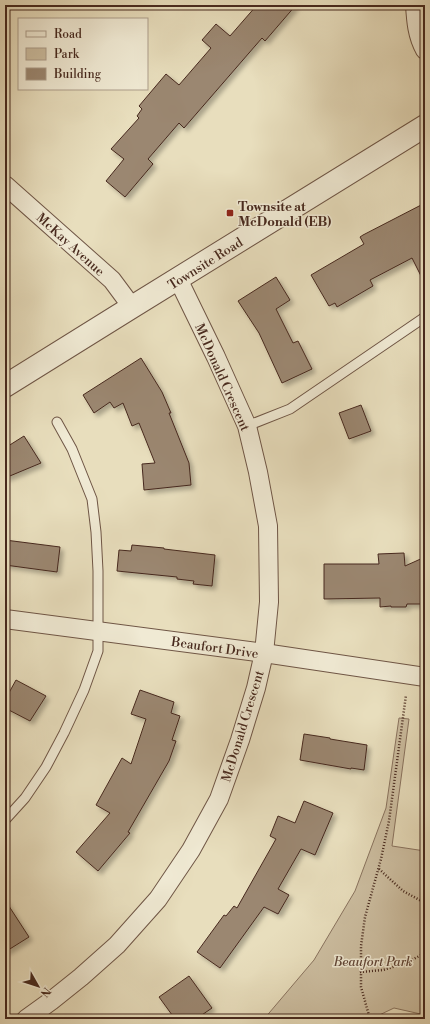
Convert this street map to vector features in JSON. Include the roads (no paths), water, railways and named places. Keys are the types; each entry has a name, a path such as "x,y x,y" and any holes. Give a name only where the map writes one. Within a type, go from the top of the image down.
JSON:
{"street":[{"path":"415,5 417,31 425,50"},
{"name":"Townsite Road","path":"5,386 425,126"},
{"name":"McKay Avenue","path":"5,185 112,280 132,307"},
{"name":"McDonald Crescent","path":"26,1019 51,1002 117,944 158,900 191,850 219,800 256,688 264,653 269,602 268,526 258,472 247,426 216,357 178,279"},
{"name":"Beaufort Drive","path":"5,619 264,653 417,676"}],"lane":[{"path":"247,426 290,408 425,317"},
{"path":"5,820 25,798 46,767 84,690 98,652 98,571 96,532 92,499 72,449 57,422"}],"place":[{"name":"Townsite at McDonald (EB)","path":"230,213"}],"park label":[{"name":"Beaufort Park","path":"373,961"}]}
